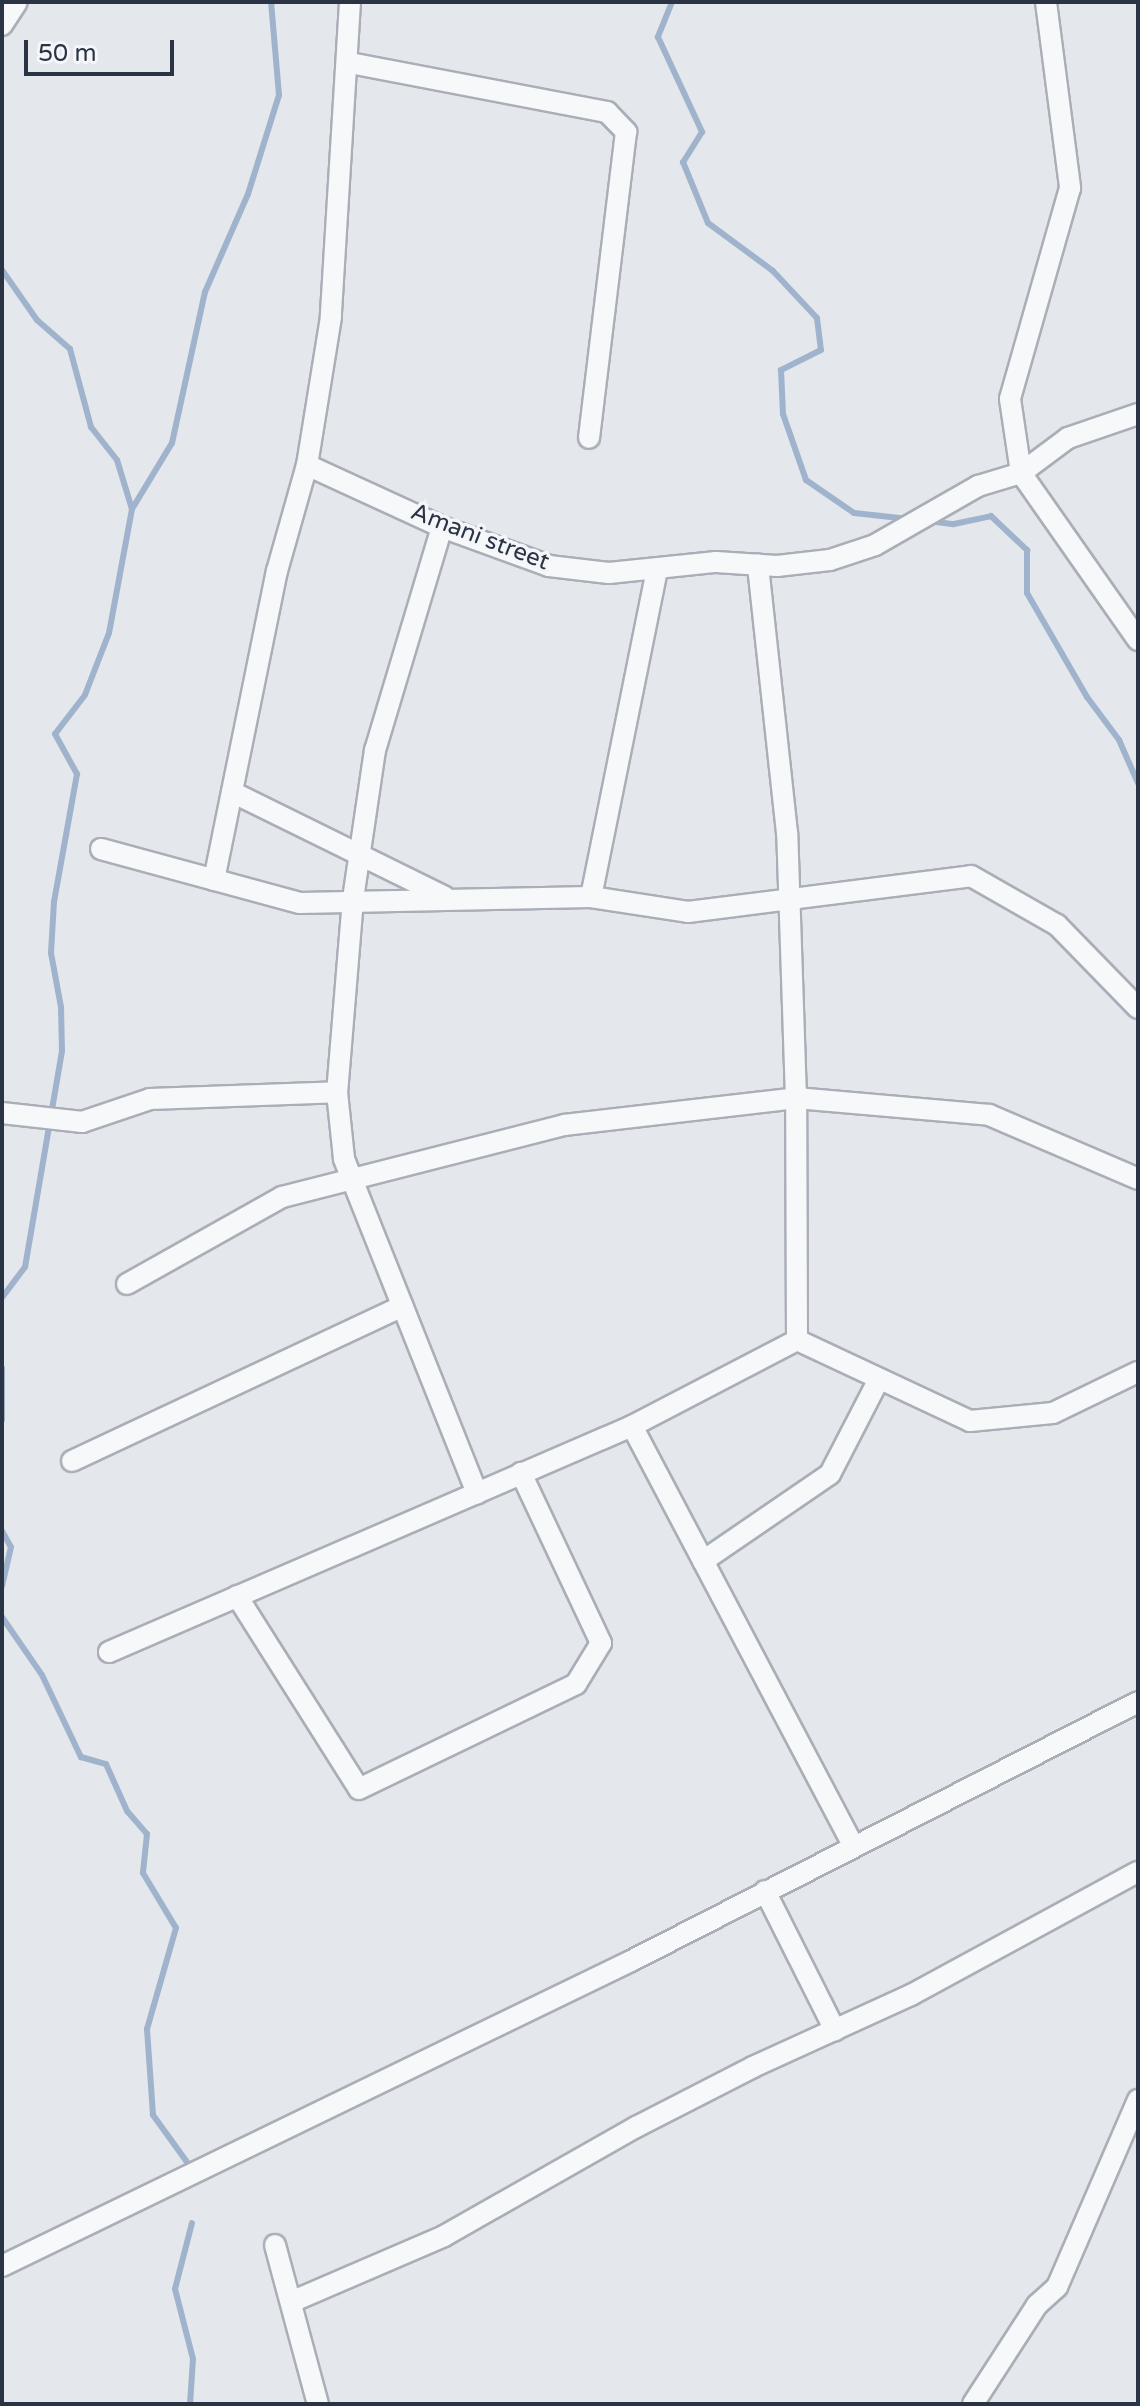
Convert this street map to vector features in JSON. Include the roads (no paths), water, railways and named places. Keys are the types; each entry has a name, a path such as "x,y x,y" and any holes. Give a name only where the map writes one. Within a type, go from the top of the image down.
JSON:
{"street":[{"path":"2,25 17,2"},
{"path":"214,880 277,571 307,465 331,317 350,63 350,2"},
{"path":"1046,2 1070,188 1010,399 1021,473 1138,640"},
{"path":"350,63 607,112 626,132 589,438"},
{"name":"Amani street","path":"307,465 442,527 549,566 609,573 716,562 758,565 830,560 875,545 978,486 1021,473 1068,438 1138,414"},
{"path":"442,527 375,750 353,899 337,1092 344,1159 477,1493"},
{"path":"758,565 789,903 796,1098 797,1340"},
{"path":"591,897 657,569"},
{"path":"232,792 449,899"},
{"path":"101,849 300,903 353,899 591,897 688,912 789,903 971,876 1057,925 1138,1008"},
{"path":"2,1113 82,1122 150,1099 337,1092"},
{"path":"127,1284 282,1197 564,1125 796,1098 989,1115 1138,1179"},
{"path":"72,1461 403,1306"},
{"path":"797,1340 970,1421 1053,1413 1138,1372"},
{"path":"109,1652 632,1426 797,1340"},
{"path":"703,1561 830,1474 879,1379"},
{"path":"632,1426 853,1846"},
{"path":"237,1596 359,1789 576,1684 601,1643 521,1473"},
{"path":"2,2266 765,1891 1138,1702"},
{"path":"291,2302 444,2236 636,2127 911,1995 1138,1872"},
{"path":"765,1891 835,2030"},
{"path":"973,2404 1037,2305 1064,2273 1138,2100"},
{"path":"275,2245 318,2404"}],"waterway":[{"path":"132,509 172,443 205,292 248,194 279,95 271,2"},
{"path":"672,2 658,37 702,132 683,162 708,223 773,271 817,318 821,350 781,370 783,414 806,480 854,513 909,519"},
{"path":"2,270 37,320 70,349 91,427 117,460 132,509 109,633 85,695 55,734 77,774 54,902 51,953 61,1007 62,1051 25,1267 2,1298"},
{"path":"928,521 954,524 991,516 1027,550 1027,593 1087,697 1119,740 1138,783"},
{"path":"2,1368 2,1420"},
{"path":"2,1531 11,1547 2,1586"},
{"path":"2,1617 42,1675 81,1757 106,1764 127,1811 147,1834 143,1873 176,1928 147,2029 153,2115 189,2165"},
{"path":"190,2404 193,2359 175,2289 192,2223"}]}
